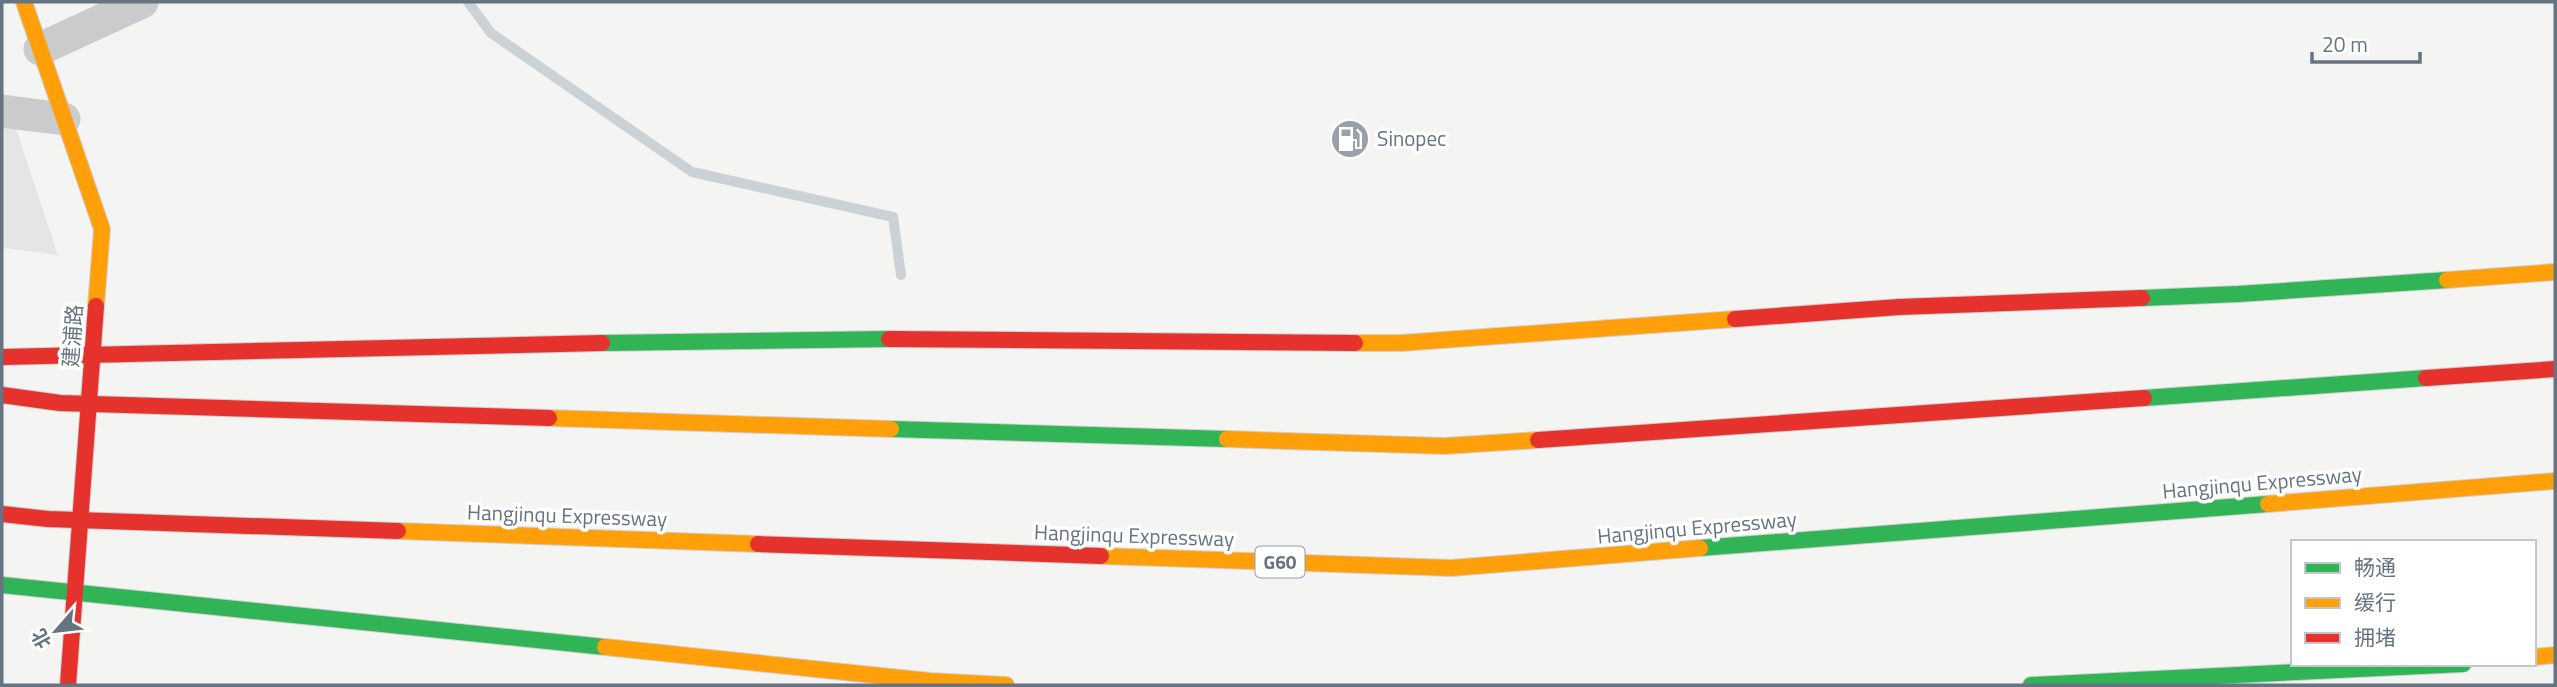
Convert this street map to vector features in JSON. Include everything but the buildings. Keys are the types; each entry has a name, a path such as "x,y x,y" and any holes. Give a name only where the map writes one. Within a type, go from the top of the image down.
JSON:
{"main road":[{"name":"建浦路","path":"23,2 102,229 68,685"},
{"path":"2,357 826,338 1401,343 1899,307 2238,294 2555,272"},
{"path":"2,395 89,404 1445,446 2555,369"},
{"name":"Hangjinqu Expressway","path":"2,514 81,520 1451,568 2555,481"},
{"path":"2,585 930,681 1006,685"},
{"path":"2536,657 2555,655"},
{"path":"2031,685 2422,666"}],"street":[{"path":"40,49 142,2"},
{"path":"2,111 64,119"}],"shaded area":[{"path":"2,86 58,255 2,248"}],"waterway":[{"path":"468,2 491,33 692,172 893,217 901,275"}],"traffic: fast":[{"path":"2142,298 2447,280"},
{"path":"602,343 889,339"},
{"path":"2144,398 2426,378"},
{"path":"891,429 1227,439"},
{"path":"1700,548 2268,504"},
{"path":"2,585 605,647"},
{"path":"2031,685 2422,666"}],"traffic: slow":[{"path":"24,2 102,229 96,306"},
{"path":"2447,280 2555,272"},
{"path":"1355,343 1401,343 1735,319"},
{"path":"549,418 891,429"},
{"path":"1227,439 1445,446 1538,440"},
{"path":"2268,504 2555,481"},
{"path":"398,531 758,544"},
{"path":"1101,556 1451,568 1700,548"},
{"path":"605,647 930,681 1006,685"},
{"path":"2536,657 2555,655"}],"traffic: jam":[{"path":"1735,319 1899,307 2142,298"},
{"path":"68,685 96,306"},
{"path":"889,339 1355,343"},
{"path":"2,357 602,343"},
{"path":"2426,378 2555,369"},
{"path":"2,395 60,403 549,418"},
{"path":"1538,440 2144,398"},
{"path":"2,514 48,519 398,531"},
{"path":"758,544 1101,556"}],"place":[{"name":"Sinopec","path":"1350,139"}]}
